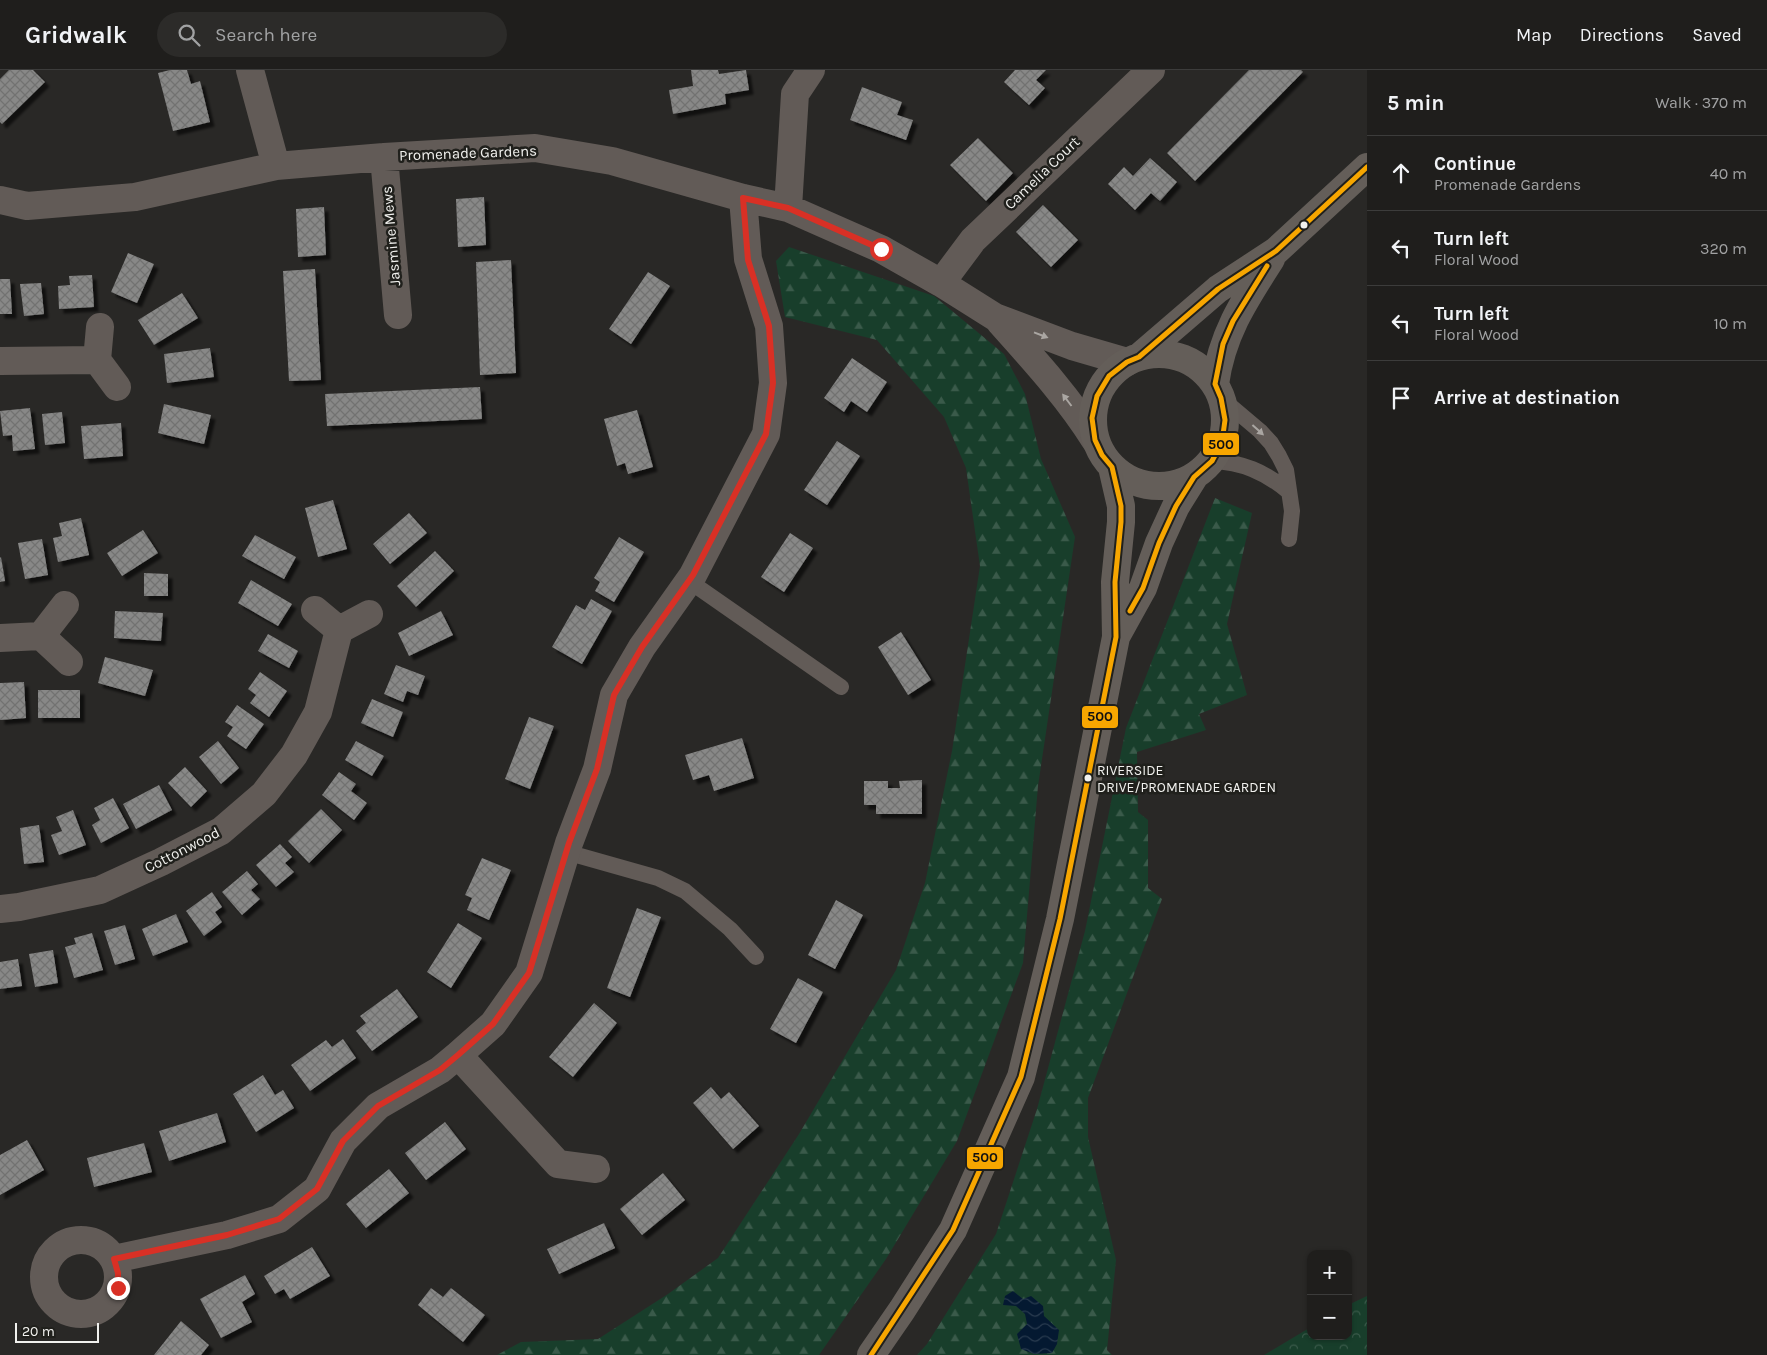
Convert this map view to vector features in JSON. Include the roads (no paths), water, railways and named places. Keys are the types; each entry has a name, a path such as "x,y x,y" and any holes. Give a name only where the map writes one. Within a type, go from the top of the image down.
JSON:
{"street":[{"path":"250,70 276,166"},
{"path":"788,208 795,94 811,70"},
{"name":"Camelia Court","path":"941,283 973,240 1151,70"},
{"name":"Promenade Gardens","path":"0,200 27,206 135,197 276,166 384,157 536,148 612,161 743,198 788,208 881,249 941,283 995,317 1072,346 1133,359"},
{"name":"Jasmine Mews","path":"384,157 398,315"},
{"path":"1203,469 1173,485 1151,486 1130,480 1112,467 1102,455 1095,440 1092,418 1097,396 1109,376 1133,359 1218,289 1276,251 1367,167"},
{"path":"114,1259 227,1235 279,1219 317,1189 343,1141 378,1106 440,1070 458,1055 493,1024 529,973 566,852 597,769 614,695 642,647 689,581 766,434 773,383 769,326 748,260 743,198"},
{"path":"1116,636 1143,588 1159,543 1176,506 1222,442 1225,420 1218,391 1224,344 1233,321 1276,251"},
{"name":"Promenade Gardens","path":"995,317 1056,385 1083,420 1095,440"},
{"path":"100,326 97,360 117,387"},
{"path":"1133,359 1160,354 1182,358 1200,369 1218,391"},
{"path":"0,361 97,360"},
{"path":"871,1355 953,1230 1021,1077 1060,919 1116,636 1115,582 1121,522 1120,506 1112,467"},
{"path":"41,636 65,604"},
{"path":"315,610 339,630 369,614"},
{"name":"Cottonwood","path":"0,909 19,907 100,890 161,862 221,831 264,794 294,755 318,712 339,630"},
{"path":"0,638 41,636 69,662"},
{"path":"458,1055 558,1164 596,1169"}],"lane":[{"path":"1218,391 1271,442 1286,470 1292,512 1289,539"},
{"path":"1203,469 1228,462 1251,468 1274,479 1288,491"},
{"path":"689,581 841,687"},
{"path":"566,852 658,878 685,891 730,929 756,956"}],"water":[{"path":"1013,1291 1023,1299 1031,1296 1043,1306 1044,1316 1059,1330 1057,1344 1052,1353 1034,1354 1021,1349 1017,1334 1027,1324 1025,1314 1016,1306 1003,1305 1005,1296"}],"place":[{"name":"RIVERSIDE DRIVE/PROMENADE GARDEN","path":"1088,778"}]}
